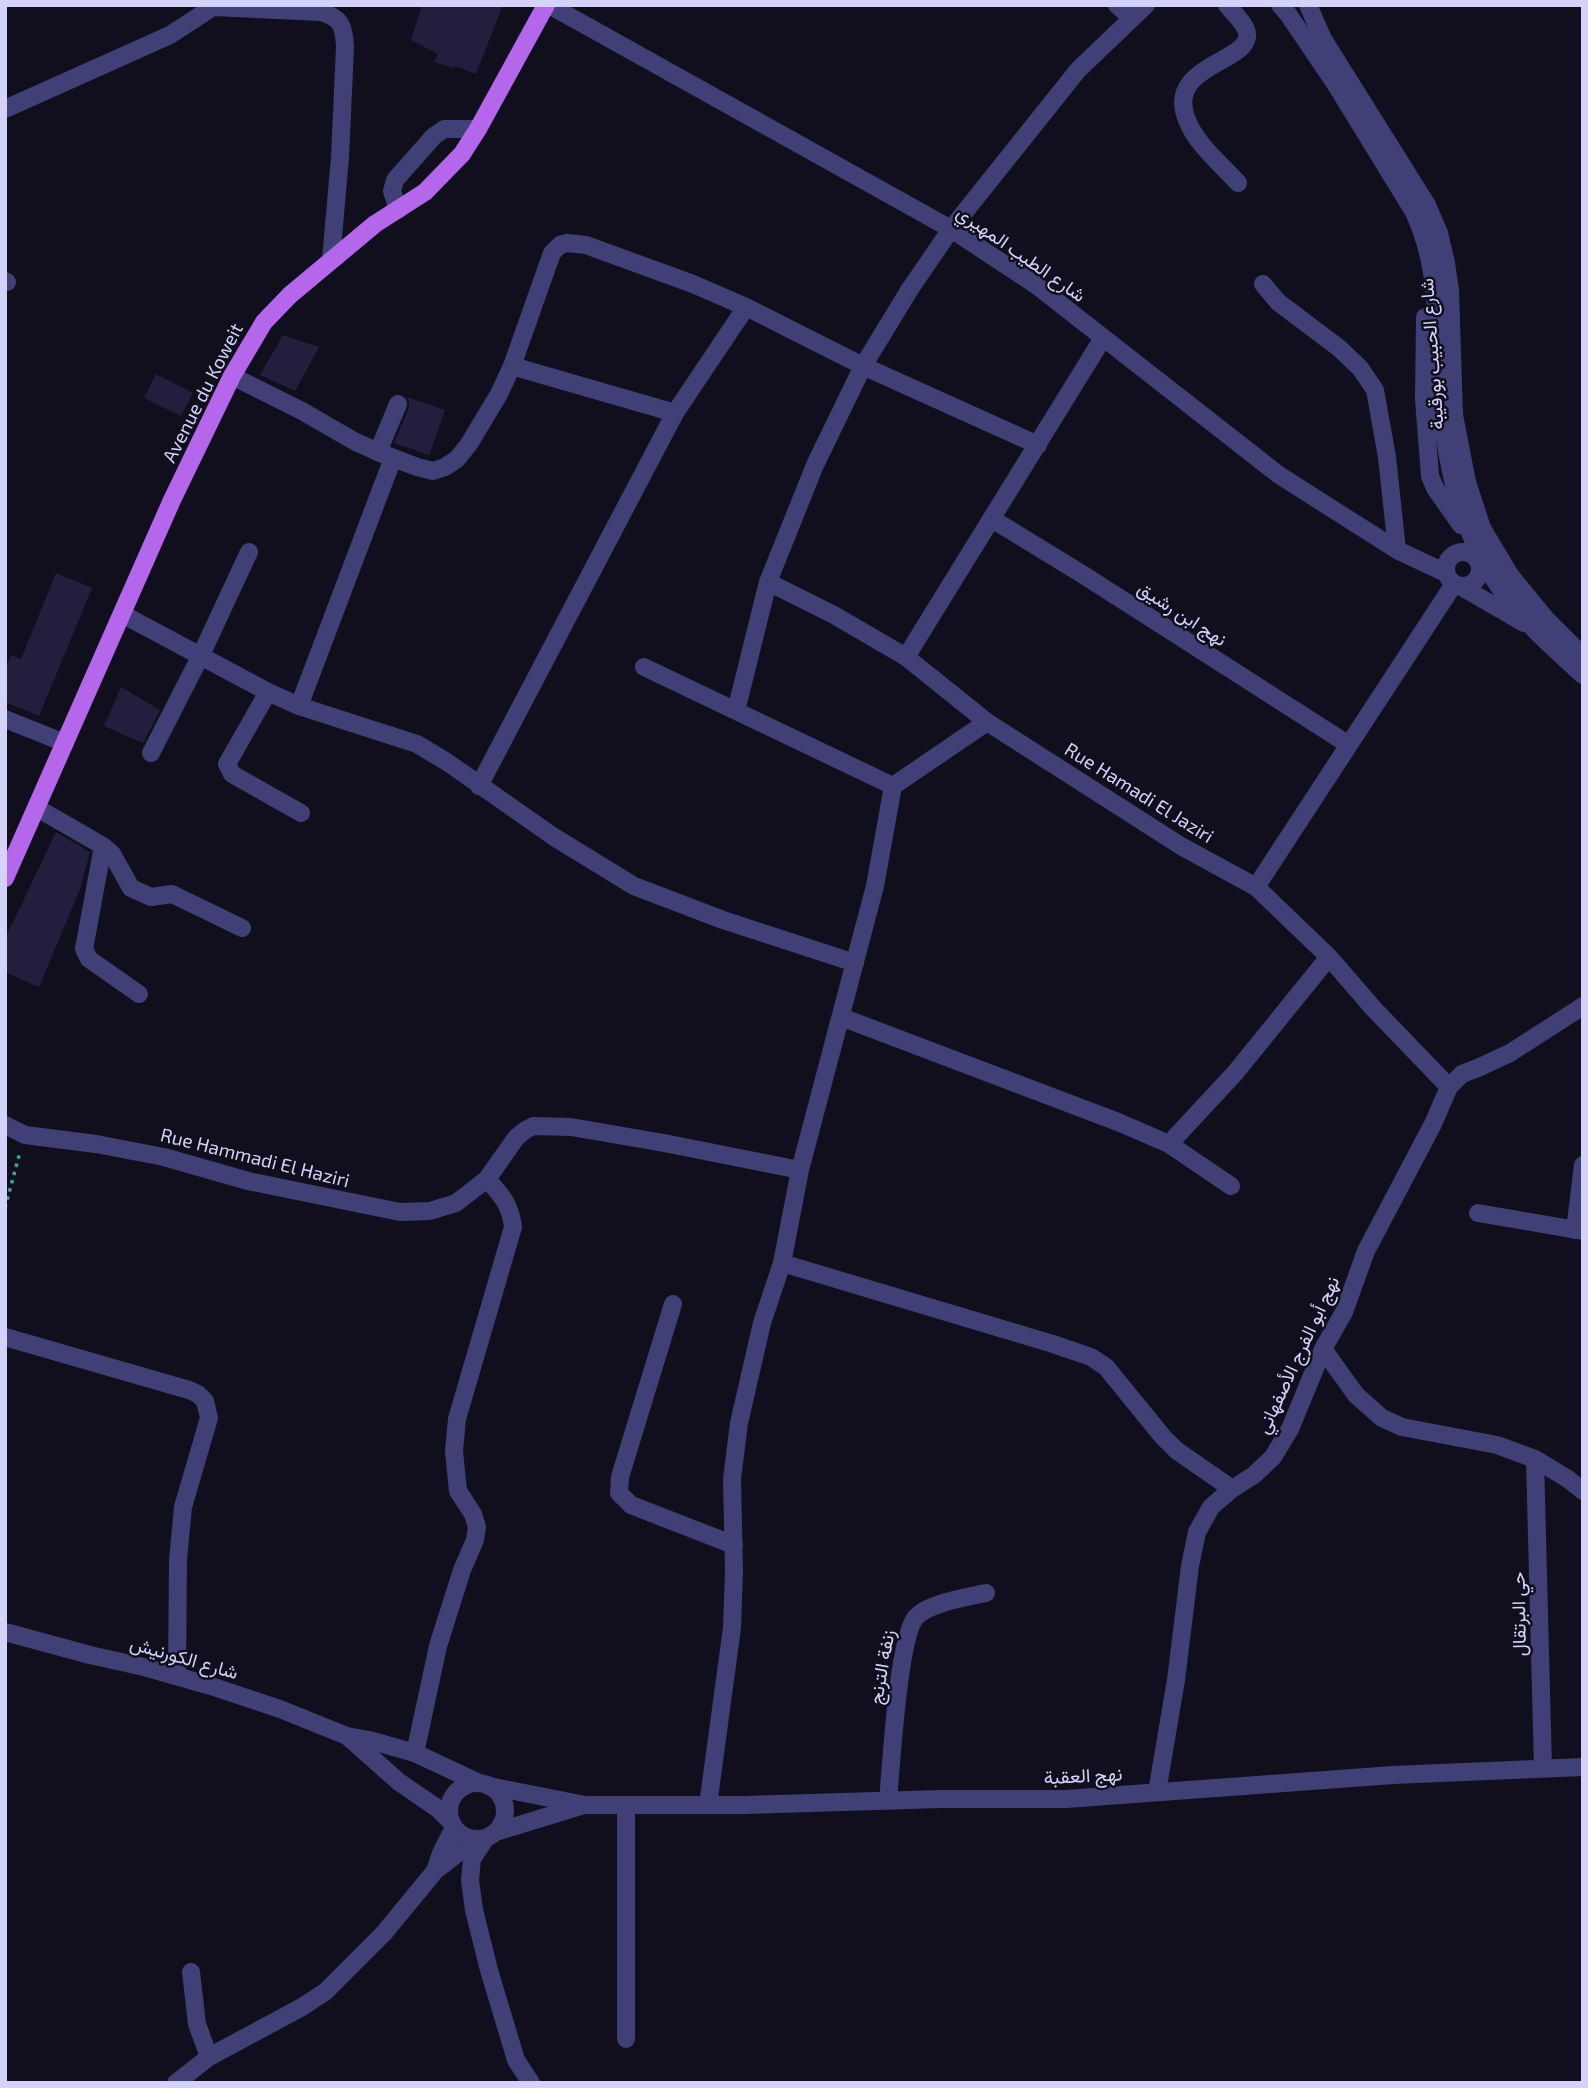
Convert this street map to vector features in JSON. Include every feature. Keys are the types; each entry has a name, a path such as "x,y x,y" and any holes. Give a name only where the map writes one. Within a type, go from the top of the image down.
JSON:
{"main road":[{"name":"Avenue du Koweit","path":"5,878 172,500 232,376 264,322 290,295 375,224 425,192 462,154 548,5"}],"street":[{"name":"شارع الطيب المهيري","path":"548,5 951,229 1036,285 1279,475 1397,550 1454,581"},
{"path":"1117,5 1131,18"},
{"path":"736,711 768,582 815,465 863,366 951,229 1078,70 1146,5"},
{"path":"1227,5 1246,29 1248,36 1244,46 1198,75 1188,85 1183,109 1196,136 1238,183"},
{"name":"شارع الحبيب بورقيبة","path":"1280,5 1328,74 1332,98 1339,114 1397,199 1416,211 1439,233 1448,276 1454,415 1467,482 1482,528 1483,554 1510,575 1545,618 1583,656"},
{"name":"شارع الحبيب بورقيبة","path":"1308,5 1323,39 1416,211 1426,278 1424,399 1430,476 1456,519 1483,554 1497,585 1534,629 1583,676"},
{"path":"5,109 170,35 215,6 320,12 330,15 344,32 340,157 331,260"},
{"path":"398,210 392,191 394,180 434,136 444,129 478,129"},
{"path":"232,376 385,455 433,471 445,467 469,443 499,394 512,366 552,253 560,245 567,243 586,245 693,284 746,307 863,366 1038,445"},
{"path":"1263,284 1278,302 1353,361 1376,390 1387,457 1397,550"},
{"path":"479,786 675,413 746,307"},
{"path":"906,657 1103,338"},
{"path":"512,366 675,413"},
{"path":"299,706 385,455 398,404"},
{"name":"نهج ابن رشيق","path":"992,519 1349,745"},
{"path":"151,753 249,552"},
{"path":"1256,887 1454,581 1449,560 1453,555 1466,552 1483,554 1478,578 1473,583 1454,581"},
{"name":"شارع الحبيب بورقيبة","path":"1454,581 1534,629"},
{"name":"Rue Hamadi El Jaziri","path":"768,582 834,615 906,657 987,722 1181,846 1256,887 1329,957 1373,1008 1449,1087"},
{"path":"122,614 299,706 417,744 447,762 554,838 634,886 723,920 855,963"},
{"path":"644,667 893,786"},
{"path":"268,692 227,764 232,774 301,814"},
{"path":"5,719 65,743"},
{"path":"708,1805 733,1628 732,1479 739,1423 762,1323 782,1263 800,1170 875,886 893,786 987,722"},
{"path":"37,808 103,846 112,854 131,888 151,897 172,894 242,928"},
{"path":"103,846 84,949 89,960 139,995"},
{"path":"1169,1144 1235,1073 1329,957"},
{"path":"1449,1087 1462,1074 1510,1053 1583,1006"},
{"path":"841,1017 1118,1122 1169,1144 1231,1185"},
{"name":"نهج أبو الفرج الأصفهاني","path":"1157,1792 1176,1680 1189,1566 1197,1532 1211,1507 1273,1457 1290,1429 1323,1349 1344,1312 1366,1251 1429,1133 1449,1087"},
{"name":"Rue Hammadi El Haziri","path":"5,1125 25,1135 96,1144 164,1157 248,1181 400,1212 430,1211 456,1203 487,1179 516,1138 533,1126 571,1127 800,1170"},
{"path":"1478,1213 1579,1230 1583,1166"},
{"path":"415,1753 438,1646 475,1540 477,1527 473,1514 458,1491 454,1451 457,1419 513,1227 511,1211 487,1179"},
{"path":"782,1263 1091,1357 1106,1367 1176,1450 1232,1489"},
{"path":"673,1304 620,1477 619,1493 631,1505 734,1545"},
{"path":"5,1337 189,1390 205,1401 209,1418 183,1507 178,1560 177,1676"},
{"path":"1323,1349 1356,1395 1382,1418 1402,1427 1497,1445 1535,1459 1569,1479 1583,1491"},
{"name":"حي البرتقال","path":"1535,1459 1543,1768"},
{"name":"زنفة الترنج","path":"888,1801 895,1716 905,1646 911,1625 916,1616 932,1607 986,1593"},
{"name":"شارع الكورنيش","path":"5,1632 177,1676 280,1709 347,1736"},
{"path":"176,2083 209,2057 303,2007 325,1992 384,1933 435,1871 502,1824 504,1802 498,1793 484,1784 415,1753 347,1736"},
{"path":"347,1736 399,1782 437,1808 467,1838 486,1837 585,1805"},
{"name":"نهج العقبة","path":"585,1805 1066,1799 1393,1775 1583,1767"},
{"path":"435,1871 452,1824 449,1805 457,1791 471,1783 585,1805"},
{"path":"626,1805 626,2039"},
{"path":"486,1837 472,1859 470,1880 474,1910 516,2060 531,2083"},
{"path":"191,1972 197,2024 209,2057"}],"path":[{"path":"5,1208 25,1135"}],"building":[{"path":"422,5 503,5 476,74 456,66 454,68 434,62 438,54 411,40"},
{"path":"283,335 319,347 295,391 260,375"},
{"path":"156,374 193,393 181,416 144,398"},
{"path":"407,397 445,410 429,455 394,443 409,408"},
{"path":"56,573 92,588 39,716 5,702 5,669 11,655 21,659"},
{"path":"121,687 160,710 143,743 104,726"},
{"path":"56,832 90,852 80,889 39,987 5,972 5,939"}]}
